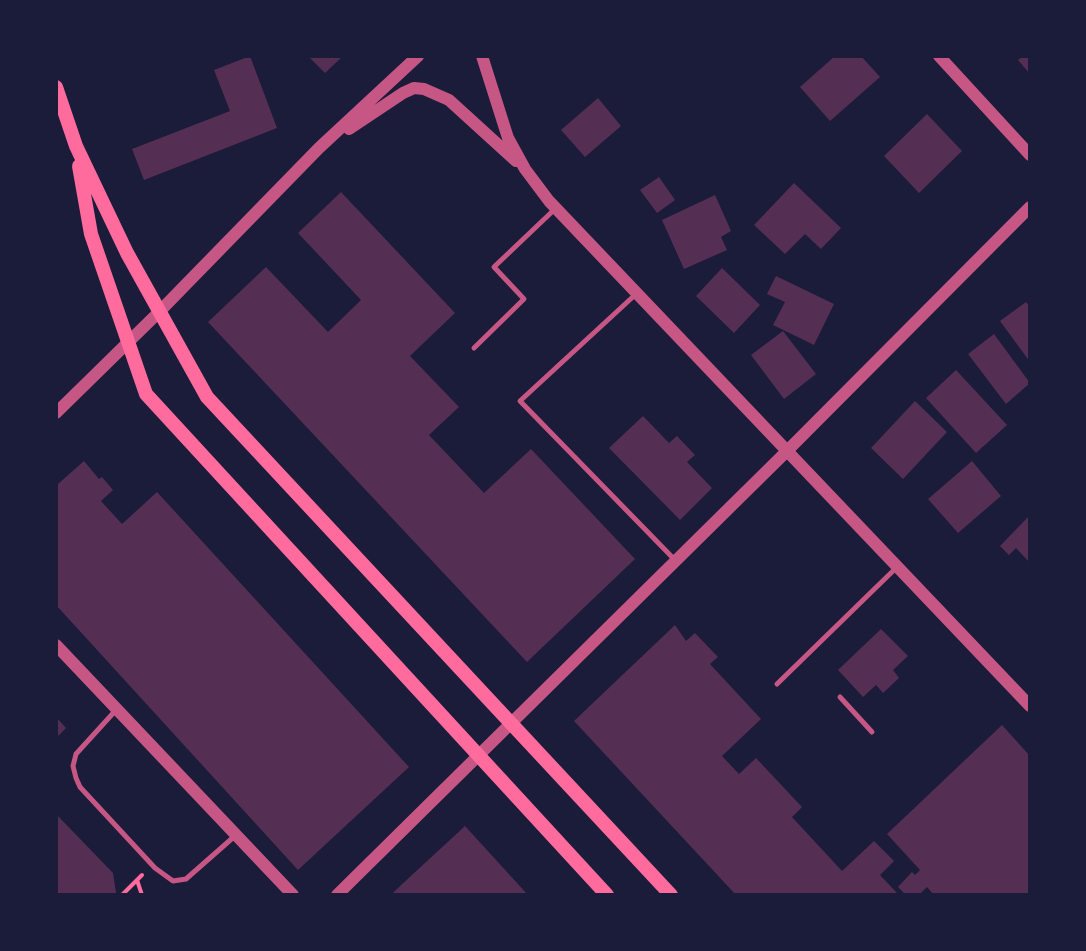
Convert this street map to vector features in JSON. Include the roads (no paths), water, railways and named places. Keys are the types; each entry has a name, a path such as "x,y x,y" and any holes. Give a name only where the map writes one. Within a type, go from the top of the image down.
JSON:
{"main road":[{"path":"56,87 76,146 127,253 207,397 671,895"},
{"path":"76,146 91,234 146,394 607,895"}],"street":[{"path":"56,413 319,148 418,56"},
{"path":"482,56 508,138 525,169"},
{"path":"939,56 1030,155"},
{"path":"319,148 414,88 449,100 525,169 556,208 1030,706"},
{"path":"337,895 1030,207"},
{"path":"56,645 293,895"}],"lane":[{"path":"474,348 524,299 494,267 556,208"},
{"path":"636,293 520,401 676,561"},
{"path":"777,684 897,567"},
{"path":"840,697 872,732"},
{"path":"117,710 76,754 73,766 80,787 153,865 173,881 186,879 237,834"}]}
